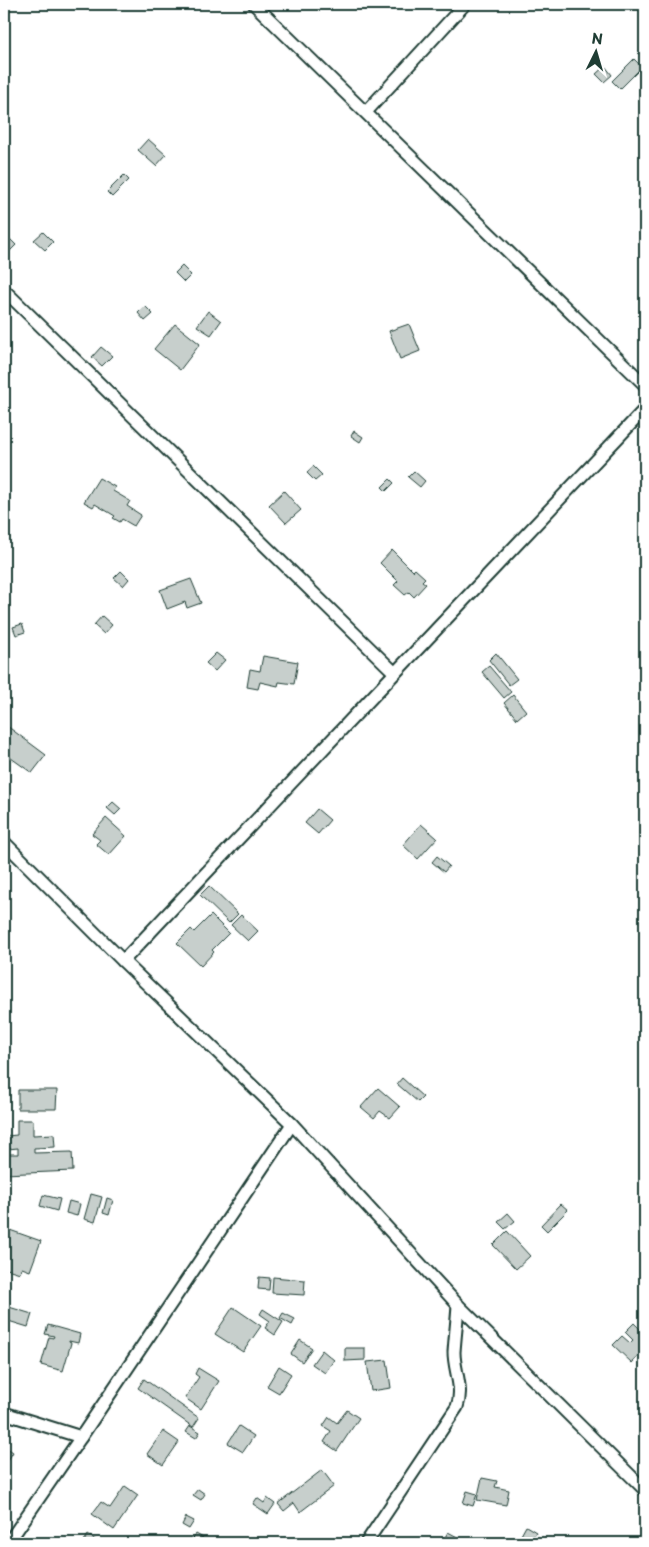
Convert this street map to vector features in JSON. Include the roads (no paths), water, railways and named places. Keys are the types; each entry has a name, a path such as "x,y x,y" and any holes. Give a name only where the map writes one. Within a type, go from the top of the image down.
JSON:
{"street":[{"path":"254,4 645,385"},
{"path":"366,112 465,4"},
{"path":"4,290 395,673"},
{"path":"123,961 645,409"},
{"path":"4,842 123,961 292,1124 458,1305 645,1490"},
{"path":"8,1543 292,1124"},
{"path":"366,1543 457,1407 459,1400 459,1377 454,1354 458,1305"},
{"path":"4,1413 81,1436"}]}
